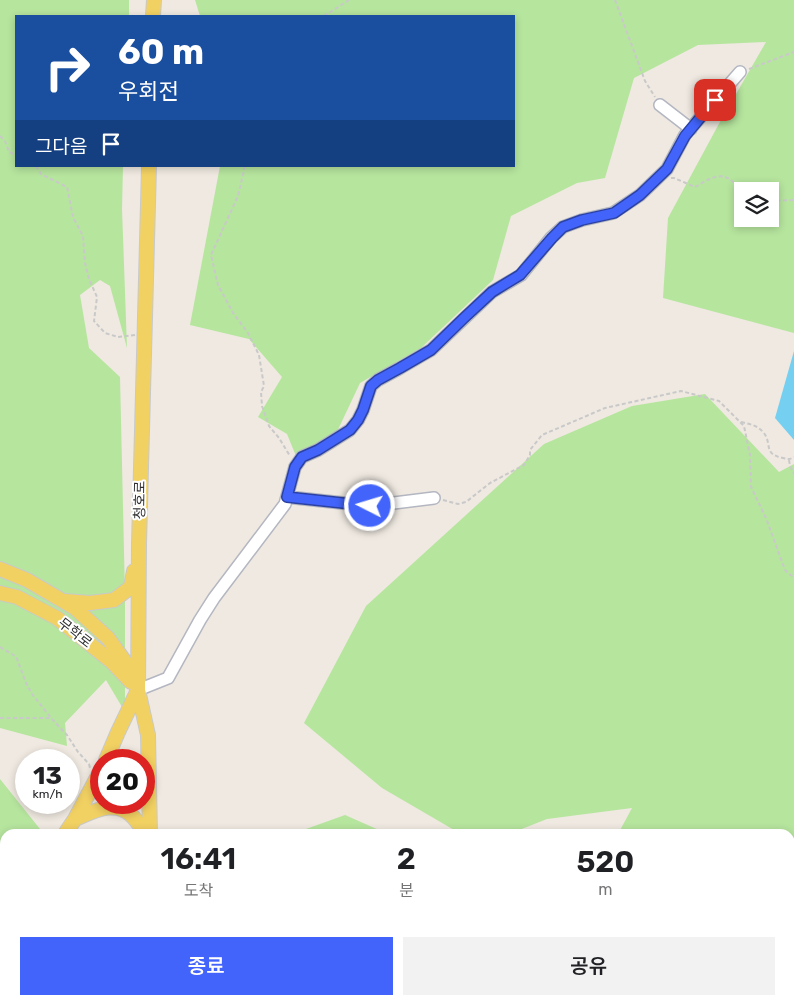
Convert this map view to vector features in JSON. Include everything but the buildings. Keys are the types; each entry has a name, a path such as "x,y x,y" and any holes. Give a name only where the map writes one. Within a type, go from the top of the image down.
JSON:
{"main road":[{"path":"153,15 154,0"},
{"name":"청호로","path":"149,167 139,544 138,690 148,735 150,829"},
{"path":"64,601 90,603 114,600 131,587 139,544"},
{"path":"0,569 27,580 75,608 108,638 133,674 138,690 111,749"},
{"name":"무학로","path":"0,592 17,597 57,618 111,661 138,690"},
{"path":"68,829 75,819 90,783"},
{"path":"75,819 105,808 120,807 131,814 142,829"}],"street":[{"path":"138,690 168,678 214,598 285,504 295,467 302,457 318,450 350,430 363,410 371,386 378,380 431,350 492,292 520,275 563,227 582,220 614,213 640,195 667,169 685,136 740,72"},
{"path":"660,105 691,129"},
{"path":"287,497 370,506 434,498"}],"path":[{"path":"326,15 349,0"},
{"path":"615,0 645,81 660,105"},
{"path":"740,72 794,52"},
{"path":"0,136 5,141 9,152 15,155"},
{"path":"37,167 41,174 68,187 73,217 83,236 85,263 89,279 97,298 94,321 105,333 118,337 145,334"},
{"path":"245,167 238,196 211,255 218,285 233,313 248,333 259,355 264,386 261,392 262,406 269,426 279,438 295,467"},
{"path":"658,177 674,178 695,188 712,177 724,176 734,183"},
{"path":"779,201 794,200"},
{"path":"434,498 458,504 466,502 490,483 524,465 530,455 530,450 542,436 605,408 681,391 719,401 744,426 750,455 752,487 766,518 785,570 794,578"},
{"path":"741,422 759,428 766,436 772,454 776,457 789,460 794,457"},
{"path":"789,460 794,474"},
{"path":"0,647 15,656 28,688 50,718 67,735 78,752 90,765"},
{"path":"0,718 50,718"}],"green space":[{"path":"0,0 129,0 129,15 15,15 15,167 123,167 122,209 127,348 110,286 100,280 80,295 89,348 120,377 125,595 125,712 106,680 65,723 67,746 0,728"},
{"path":"195,0 794,0 794,333 663,298 668,218 766,42 698,45 634,78 605,178 577,183 511,216 493,280 421,348 360,383 335,436 296,456 287,434 258,417 282,377 249,339 190,325 220,167 515,167 515,15 200,15"},
{"path":"705,394 779,472 794,464 794,829 621,829 632,808 547,819 522,829 452,829 382,788 304,723 366,606 544,444 632,406"},
{"path":"0,779 15,798 15,814 28,814 40,829 0,829"},
{"path":"345,815 377,829 306,829"}],"water":[{"path":"794,351 794,440 775,418"}],"route":[{"path":"370,506 287,497 295,467 302,457 318,450 350,430 363,410 371,386 378,380 431,350 492,292 520,275 563,227 582,220 614,213 640,195 667,169 685,136 715,100"}]}
